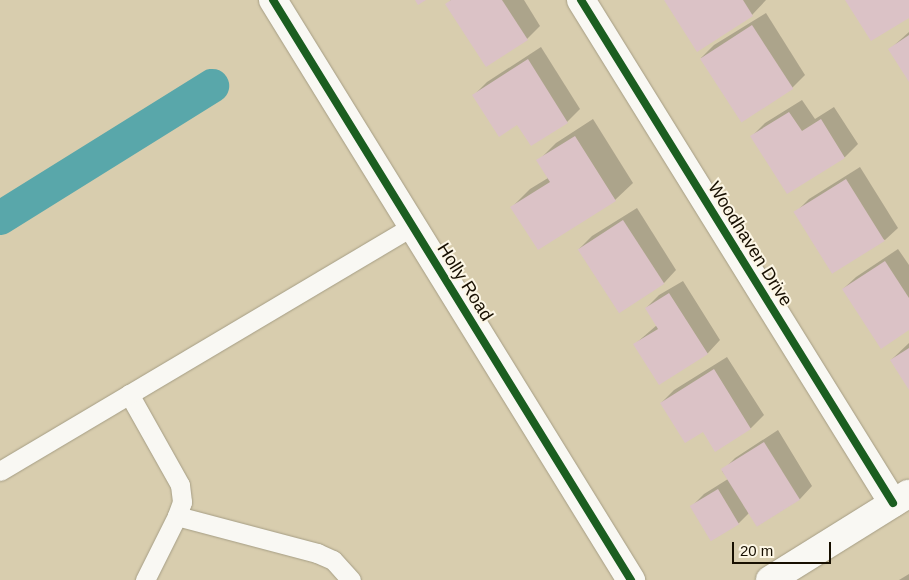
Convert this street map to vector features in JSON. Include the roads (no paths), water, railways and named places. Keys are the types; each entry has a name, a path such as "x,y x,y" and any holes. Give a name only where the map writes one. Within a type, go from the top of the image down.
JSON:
{"street":[{"name":"Holly Road","path":"273,0 631,580"},
{"name":"Woodhaven Drive","path":"581,0 901,498"},
{"path":"770,580 901,498"}],"lane":[{"path":"0,471 413,226"},
{"path":"129,394 180,485 182,502 145,580"},
{"path":"177,516 317,553 333,560 351,580"}],"waterway":[{"path":"0,218 212,86"}]}
